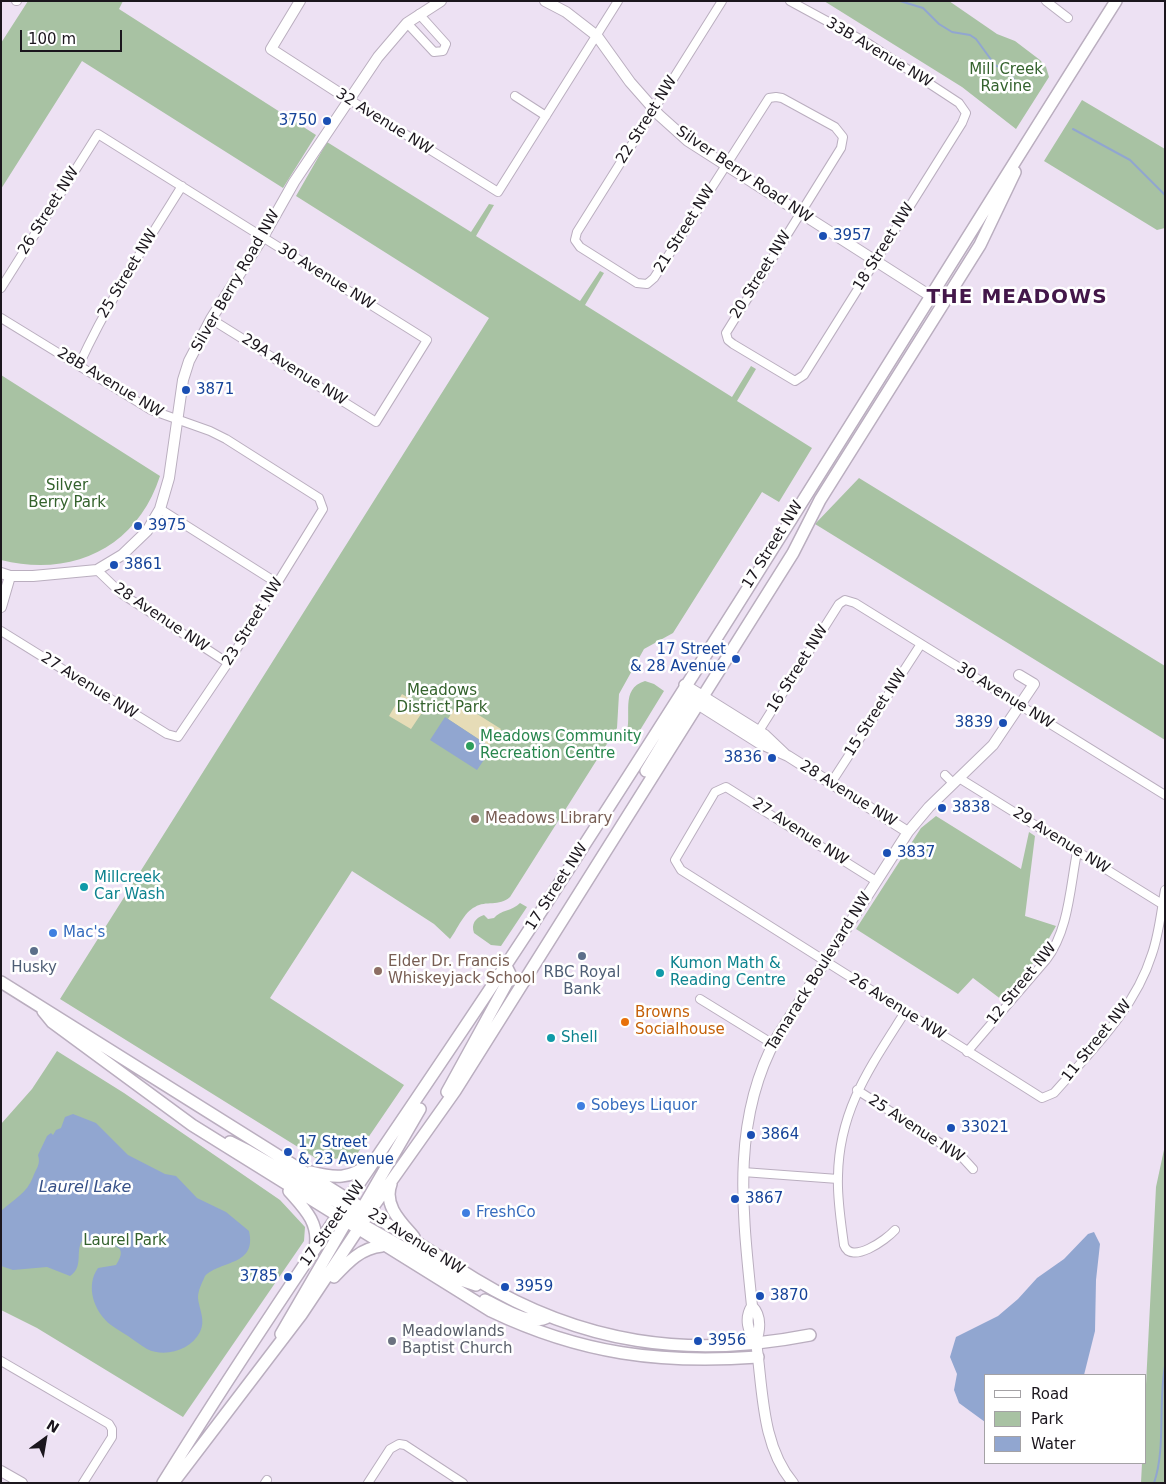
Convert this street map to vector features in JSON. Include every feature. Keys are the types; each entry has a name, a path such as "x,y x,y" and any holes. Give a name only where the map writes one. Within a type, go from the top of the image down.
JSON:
{"main road":[{"name":"17 Street NW","path":"163,1483 235,1369 315,1249 394,1178 440,1113 631,809 690,696 930,296 1116,1"},
{"name":"17 Street NW","path":"173,1483 314,1298 354,1215 379,1156 690,696 793,553 820,500 989,227 1017,169 1018,156"},
{"path":"440,1113 452,1081 509,979 510,972 506,966"},
{"name":"23 Avenue NW","path":"1,982 292,1164 354,1215 382,1246 491,1311 536,1332 600,1350 682,1360 758,1357"},
{"name":"23 Avenue NW","path":"37,1005 52,1022 192,1125 281,1182 421,1245 494,1291 548,1317 598,1333 651,1343 702,1346 810,1335"},
{"path":"269,1359 289,1318 430,1093 444,1061"},
{"path":"192,1125 248,1151 461,1280 494,1291"},
{"path":"292,1164 311,1172 341,1178 358,1173 379,1156"},
{"path":"394,1178 389,1191 390,1206 421,1245"},
{"path":"281,1182 313,1222 317,1234 315,1249"},
{"path":"314,1298 357,1255 368,1248 382,1246"},
{"path":"452,1289 531,1320 540,1320 548,1317"},
{"path":"600,1350 719,1353 748,1349 756,1342"}],"street":[{"name":"32 Avenue NW","path":"300,1 271,50 497,192 502,188 546,116"},
{"name":"Silver Berry Road NW","path":"6,574 60,575 97,570 122,555 147,531 160,508 172,464 176,420 186,370 211,319 263,237 294,182 389,42 407,23 441,1"},
{"name":"Silver Berry Road NW","path":"545,1 566,12 597,36 630,82 654,109 688,141 943,304"},
{"path":"515,96 546,116 618,1"},
{"name":"22 Street NW","path":"645,284 637,283 587,252 575,240 577,232 722,1"},
{"name":"33B Avenue NW","path":"790,1 869,44 959,103 966,110"},
{"path":"1046,1 1068,18"},
{"path":"407,23 434,52 443,51 446,44 419,14"},
{"name":"20 Street NW","path":"772,97 782,98 834,127 843,137 841,148 729,326 727,336 739,348 788,379 797,381"},
{"name":"21 Street NW","path":"645,284 654,278 764,104 772,97"},
{"name":"18 Street NW","path":"797,381 804,376 962,123 966,110"},
{"name":"30 Avenue NW","path":"98,134 427,340 376,422"},
{"name":"26 Street NW","path":"1,288 98,134"},
{"name":"25 Street NW","path":"79,365 97,326 121,282 182,186"},
{"name":"28B Avenue NW","path":"1,318 151,410 210,431 226,439 319,498 322,505"},
{"name":"29A Avenue NW","path":"211,319 376,422"},
{"name":"23 Street NW","path":"178,738 228,663 322,513 322,505"},
{"path":"160,508 278,583"},
{"name":"28 Avenue NW","path":"97,570 122,594 228,663"},
{"path":"1,607 6,574"},
{"name":"30 Avenue NW","path":"845,600 855,603 1165,795"},
{"name":"16 Street NW","path":"753,740 839,604 845,600"},
{"name":"27 Avenue NW","path":"1,631 167,734 178,738"},
{"name":"15 Street NW","path":"831,783 920,644"},
{"name":"Tamarack Boulevard NW","path":"793,1483 782,1466 772,1444 756,1342 749,1330 748,1312 752,1306 743,1172 745,1138 751,1108 762,1070 773,1044 908,832 952,779 993,745 1034,684 1019,675"},
{"name":"28 Avenue NW","path":"690,696 759,730 788,756"},
{"name":"28 Avenue NW","path":"690,696 753,740 788,756 908,832"},
{"name":"29 Avenue NW","path":"952,779 1162,904"},
{"name":"27 Avenue NW","path":"675,863 677,854 710,800 718,790 724,787 732,789 876,880"},
{"name":"12 Street NW","path":"967,1052 1046,960 1056,944 1062,928 1077,852"},
{"name":"26 Avenue NW","path":"675,863 681,870 1036,1096 1046,1098"},
{"name":"11 Street NW","path":"1046,1098 1054,1093 1115,1022 1136,993 1152,955 1165,890"},
{"path":"700,999 773,1044"},
{"path":"894,1230 884,1240 858,1253 849,1252 844,1244 838,1179 842,1137 857,1090 905,1012"},
{"name":"25 Avenue NW","path":"857,1090 962,1157 973,1169"},
{"path":"743,1172 838,1179"},
{"path":"1,1361 109,1424 113,1432 110,1441 84,1483"},
{"path":"368,1483 390,1448 395,1445 404,1445 463,1483"},
{"path":"1,1470 22,1483"}],"green space":[{"path":"28,1 123,1 119,9 316,135 283,188 82,61 1,189 1,43"},
{"name":"Mill Creek Ravine","path":"824,1 949,1 997,34 1015,41 1040,60 1046,67 1049,77 1016,129 962,87"},
{"path":"1082,100 1165,149 1165,228 1157,230 1044,161"},
{"name":"Meadows District Park","path":"327,142 471,232 489,204 494,205 476,236 580,301 600,271 604,273 585,305 732,397 751,366 756,369 737,401 812,448 779,502 762,492 673,633 644,649 619,694 617,728 510,897 501,902 479,905 471,909 450,939 434,924 352,871 270,998 404,1085 357,1154 322,1162 60,999 489,318 296,196"},
{"name":"Silver Berry Park","path":"1,375 160,476 150,501 136,522 119,539 99,551 77,560 53,564 28,564 1,560"},
{"path":"859,478 1165,666 1165,740 815,524"},
{"path":"645,681 654,684 664,691 634,740 626,735 629,697 637,685"},
{"path":"936,816 1021,869 1029,832 1035,836 1025,916 1056,926 1039,956 1002,1000 973,978 958,994 856,929 921,828"},
{"path":"520,903 527,907 501,946 491,945 474,933 473,924 478,918 484,915 488,919 494,918"},
{"name":"Laurel Park","path":"57,1051 124,1093 280,1200 305,1227 304,1241 183,1417 37,1328 1,1310 1,1124 32,1089"},
{"path":"1165,1145 1165,1483 1141,1483 1142,1464 1146,1464 1146,1384 1156,1187"}],"sand":[{"path":"402,694 425,708 411,729 389,716"},
{"path":"458,702 501,729 489,746 448,719"}],"water":[{"path":"445,717 492,748 477,770 430,740"},
{"name":"Laurel Lake","path":"73,1114 96,1123 128,1155 165,1174 176,1176 197,1198 226,1212 249,1231 250,1242 248,1251 236,1261 205,1276 198,1295 202,1328 196,1338 184,1348 162,1353 154,1352 111,1325 100,1313 93,1298 92,1283 98,1268 116,1265 120,1258 120,1249 113,1245 90,1240 82,1241 77,1268 70,1276 47,1267 13,1270 1,1266 1,1211 24,1192 30,1183 39,1164 38,1155 47,1136 51,1133 53,1135 56,1130 61,1128 65,1117"},
{"path":"1094,1232 1100,1244 1096,1280 1095,1331 1084,1374 984,1374 984,1421 959,1403 954,1390 957,1374 950,1357 956,1337 998,1316 1018,1299 1037,1278 1064,1259 1088,1234"}],"waterway":[{"path":"900,1 923,8 939,24 952,32 970,35 976,39 995,65 1009,73 1016,82"},
{"path":"1073,129 1130,160 1165,195"},
{"path":"1154,1483 1160,1455 1165,1366"}],"place":[{"name":"3750","path":"327,121"},
{"name":"3957","path":"823,236"},
{"name":"3871","path":"186,390"},
{"name":"3975","path":"138,526"},
{"name":"3861","path":"114,565"},
{"name":"17 Street & 28 Avenue","path":"736,659"},
{"name":"3839","path":"1003,723"},
{"name":"Meadows Community Recreation Centre","path":"470,746"},
{"name":"3836","path":"772,758"},
{"name":"3838","path":"942,808"},
{"name":"Meadows Library","path":"475,819"},
{"name":"3837","path":"887,853"},
{"name":"Millcreek Car Wash","path":"84,887"},
{"name":"Mac's","path":"53,933"},
{"name":"Husky","path":"34,951"},
{"name":"RBC Royal Bank","path":"582,956"},
{"name":"Elder Dr. Francis Whiskeyjack School","path":"378,971"},
{"name":"Kumon Math & Reading Centre","path":"660,973"},
{"name":"Browns Socialhouse","path":"625,1022"},
{"name":"Shell","path":"551,1038"},
{"name":"Sobeys Liquor","path":"581,1106"},
{"name":"33021","path":"951,1128"},
{"name":"3864","path":"751,1135"},
{"name":"17 Street & 23 Avenue","path":"288,1152"},
{"name":"3867","path":"735,1199"},
{"name":"FreshCo","path":"466,1213"},
{"name":"3785","path":"288,1277"},
{"name":"3959","path":"505,1287"},
{"name":"3870","path":"760,1296"},
{"name":"Meadowlands Baptist Church","path":"392,1341"},
{"name":"3956","path":"698,1341"}],"district":[{"name":"THE MEADOWS","path":"1017,298"}]}
